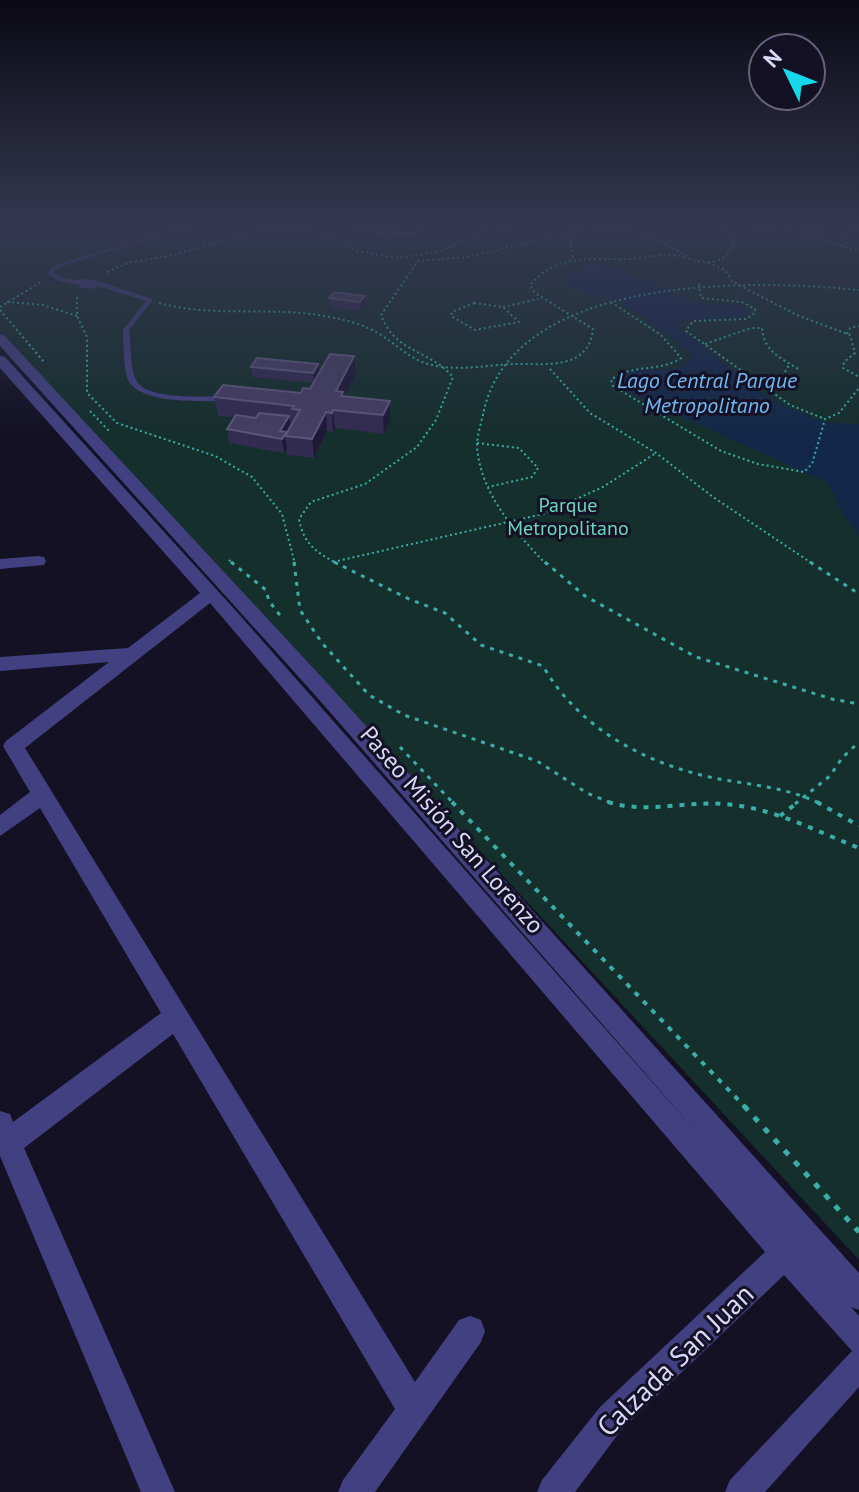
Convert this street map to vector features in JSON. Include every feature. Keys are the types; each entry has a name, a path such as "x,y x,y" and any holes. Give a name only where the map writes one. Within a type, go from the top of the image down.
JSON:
{"street":[{"name":"Paseo Misión San Lorenzo","path":"0,338 333,702 794,1245 859,1339"},
{"name":"Paseo Misión San Lorenzo","path":"0,360 578,1013 794,1245 859,1295"},
{"path":"0,564 38,561"},
{"path":"210,594 13,746 413,1409"},
{"path":"0,664 132,654"},
{"path":"0,827 44,793"},
{"path":"158,1492 4,1133 177,1016"},
{"name":"Calzada San Juan","path":"554,1492 611,1418 794,1245"},
{"path":"355,1492 470,1331"},
{"path":"742,1492 859,1364"}],"lane":[{"path":"131,294 150,300 126,330 132,362 131,379 140,390 161,396 232,399"}],"path":[{"path":"20,294 0,309 45,362"},
{"path":"79,294 75,304 87,337 87,393 117,423 215,456 252,477 282,514 298,576 300,610 322,643 369,695 415,720 537,761 562,774 587,793 611,803 638,808 725,804 780,816 859,848"},
{"path":"396,294 381,315 385,330 400,344 448,369 453,377 436,420 417,447 365,484 311,502 299,519 302,535 313,551 445,613 481,645 543,666 552,686 589,723 636,750 687,771 808,797 859,826"},
{"path":"150,300 203,312 301,312 331,318 371,330 405,355 448,369 490,369 504,364 549,369 576,355 593,338 593,329 573,315 538,299 535,294"},
{"path":"651,294 610,302 573,315 535,337 504,364 483,401 477,443 488,487 507,522 581,594 698,658 859,704"},
{"path":"700,294 701,298 742,302 755,309 755,313 746,319 693,321 686,331 790,405 825,419 839,413 859,388"},
{"path":"756,294 799,316 847,334 855,346 855,353 844,362 843,368 859,377"},
{"path":"503,307 519,322 511,327 493,326 475,330 451,316 452,312 474,303 503,307 538,299"},
{"path":"7,302 43,305 77,316"},
{"path":"610,302 634,315 675,346 681,358 666,367 620,372 611,380 613,386 721,451 758,464 804,472 812,464 825,419"},
{"path":"847,334 850,328 859,326"},
{"path":"705,344 751,328 762,328 763,342 768,349 800,370"},
{"path":"773,394 790,363"},
{"path":"549,369 590,413 656,453 713,497 859,594"},
{"path":"82,403 117,442"},
{"path":"477,443 519,448 538,468 532,477 488,487"},
{"path":"333,562 543,514 603,487 656,453"},
{"path":"220,552 266,590 269,601 286,623"},
{"path":"394,740 760,1122 859,1232"},
{"path":"780,816 808,797 859,742"}],"green space":[{"name":"Parque Metropolitano","path":"0,294 859,294 859,1260 0,333"}],"water":[{"name":"Lago Central Parque Metropolitano","path":"589,294 676,294 700,303 731,304 748,310 750,314 743,317 686,321 680,323 681,328 754,388 781,405 825,422 859,424 859,536 828,483 616,387 614,379 622,374 685,366 691,354 637,313 614,301"}],"building":[{"path":"333,294 365,296 360,302 329,298"},
{"path":"330,354 354,356 336,391 343,392 341,396 390,401 383,415 326,412 312,439 285,436 300,410 292,409 294,406 214,397 223,385 301,393 303,388 310,389"},
{"path":"257,358 318,364 313,373 251,367"},
{"path":"259,413 289,416 280,431 287,432 282,439 227,429 236,415 256,418"}]}
